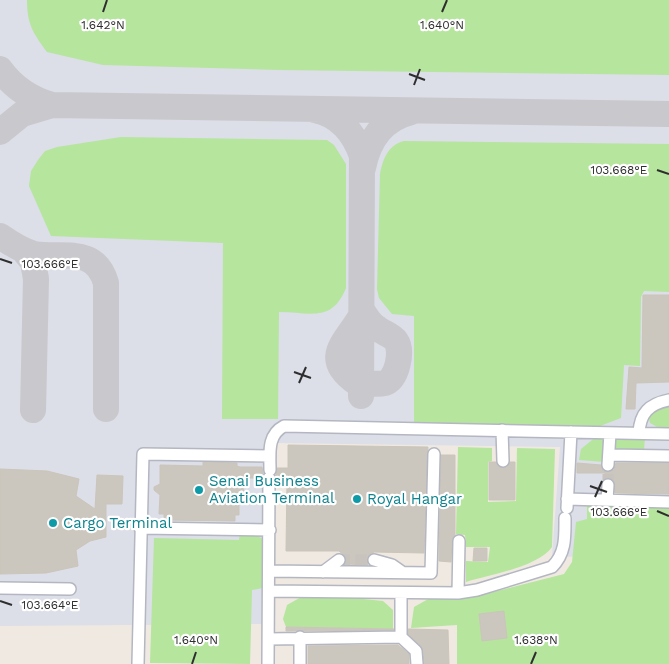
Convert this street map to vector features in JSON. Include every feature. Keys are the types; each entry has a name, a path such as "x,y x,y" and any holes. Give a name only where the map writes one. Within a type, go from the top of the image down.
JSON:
{"lane":[{"path":"648,455 642,415 657,402 669,400"},
{"path":"268,664 270,442 273,435 284,426 669,434"},
{"path":"502,430 503,461"},
{"path":"269,591 458,593 477,590 552,567 560,559 564,546 571,432"},
{"path":"610,434 609,460 648,455 669,456"},
{"path":"138,664 143,454 270,456"},
{"path":"270,571 431,573 433,568 434,454"},
{"path":"607,500 608,485"},
{"path":"566,508 607,500 669,502"},
{"path":"140,528 270,530"},
{"path":"458,593 460,541"},
{"path":"323,572 339,560"},
{"path":"374,560 392,566 404,573"},
{"path":"0,588 70,589"},
{"path":"401,592 401,637"},
{"path":"300,637 300,664"},
{"path":"269,638 401,637 416,651 417,664"}],"shaded area":[{"path":"0,0 669,0 669,555 552,557 560,447 277,443 277,478 266,478 264,624 0,626"}],"green space":[{"path":"27,0 669,0 669,75 280,70 103,65 47,52 32,28 28,16"},
{"path":"121,137 327,140 334,145 346,164 346,288 334,307 327,311 310,314 279,312 278,419 222,419 223,243 51,236 29,186 31,171 38,160 45,151 57,147"},
{"path":"404,141 669,144 669,292 644,291 641,297 640,366 624,365 621,418 600,426 414,424 414,316 392,314 379,298 377,289 380,174 387,153 398,143"},
{"path":"669,406 669,430 659,428 650,423 649,419 654,410"},
{"path":"597,436 606,437 605,462 579,460 581,449"},
{"path":"645,437 644,450 614,450 614,439"},
{"path":"458,447 492,448 492,461 488,462 488,502 516,501 517,448 555,449 552,547 545,554 525,565 466,582 466,561 488,562 490,547 466,547 465,535 456,534"},
{"path":"587,502 669,506 669,664 457,664 457,625 411,628 414,607 430,598 473,597 564,574 572,562 576,522 587,519"},
{"path":"240,532 250,532 263,539 263,588 252,590 250,664 150,663 154,538 239,540"},
{"path":"325,595 383,601 393,610 393,629 286,627 283,619 287,605 303,596"}],"building":[{"path":"643,295 669,295 669,382 636,383 635,409 626,409 629,367 642,368"},
{"name":"Royal Hangar","path":"288,445 428,447 424,553 374,552 367,558 368,565 345,564 345,556 339,551 286,551 287,478 276,478 276,475 277,468 288,468"},
{"path":"441,455 455,455 455,535 452,541 451,562 439,561"},
{"name":"Senai Business Aviation Terminal","path":"203,462 237,463 237,466 240,467 262,467 262,478 241,478 244,491 239,497 239,515 235,515 235,521 164,520 164,514 159,514 160,495 154,490 154,487 160,484 160,465 203,466"},
{"path":"489,462 496,462 503,468 507,467 510,462 515,462 515,500 489,500"},
{"path":"577,463 601,465 603,471 608,472 614,470 616,463 669,463 669,494 615,493 614,481 604,478 605,473 577,473"},
{"name":"Cargo Terminal","path":"0,469 47,471 79,479 76,496 95,509 97,475 123,476 122,504 106,504 106,537 90,541 76,550 78,566 46,573 0,574"},
{"path":"474,548 487,548 487,561 473,561"},
{"path":"504,611 507,638 482,641 479,614"},
{"path":"286,627 394,629 394,630 286,631"},
{"path":"408,629 448,630 449,664 424,664 423,650 408,634"},
{"path":"398,645 409,654 409,664 308,664 308,646"}],"taxiway":[{"path":"0,69 23,92 52,105 669,114"},
{"path":"0,132 22,114 52,105"},
{"path":"315,110 332,116 345,126 355,140 362,156 361,396"},
{"path":"363,168 365,158 378,132 392,120 411,112"},
{"path":"0,236 17,247 34,254 67,255 86,258 101,271 106,283 106,409"},
{"path":"23,250 33,262 36,279 33,410"},
{"path":"362,310 372,324 392,337 398,346 399,358 396,371 385,383 357,383 346,374 340,365 338,357 340,349 362,314"}],"tunnel":[{"path":"608,465 608,485"},
{"path":"339,560 374,560"}],"place":[{"name":"Senai Business Aviation Terminal","path":"199,490"},
{"name":"Royal Hangar","path":"357,499"},
{"name":"Cargo Terminal","path":"53,523"}]}
